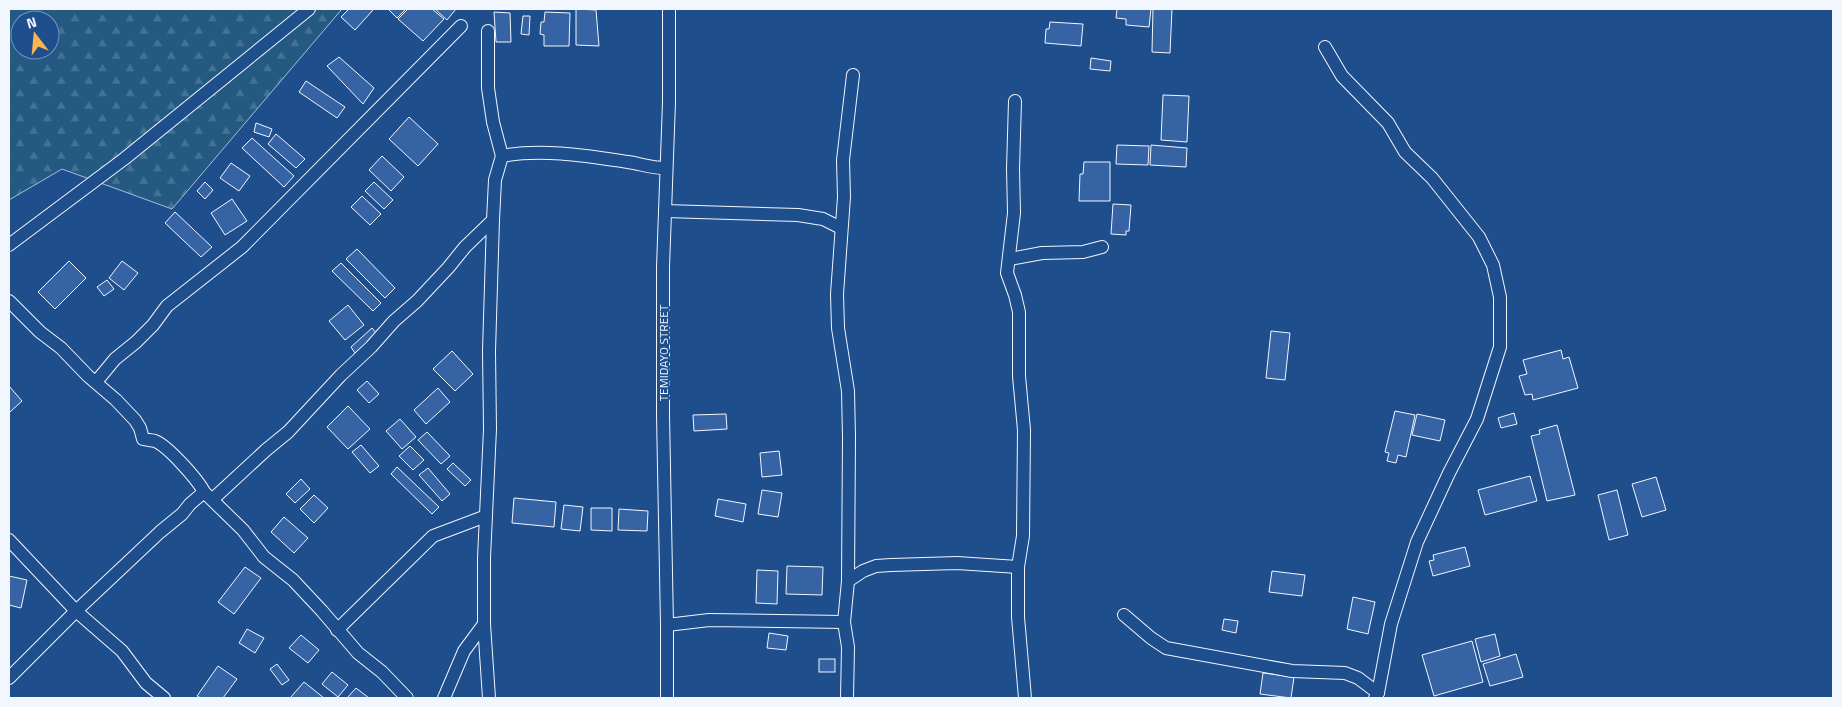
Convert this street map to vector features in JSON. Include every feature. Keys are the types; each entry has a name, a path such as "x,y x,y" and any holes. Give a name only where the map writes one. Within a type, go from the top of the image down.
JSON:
{"street":[{"path":"9,245 124,159 309,9"},
{"name":"TEMIDAYO STREET","path":"667,698 663,267 665,168 669,102 669,9"},
{"path":"96,382 115,359 153,325 167,306 242,247 461,26"},
{"path":"488,31 488,88 502,156 495,180 493,220 489,351 490,429 484,558 484,624 489,698"},
{"path":"1326,47 1342,76 1388,123 1405,152 1432,178 1479,237 1493,265 1500,297 1500,347 1477,419 1417,542 1391,624 1376,696"},
{"path":"847,698 848,647 844,622 848,580 848,391 838,328 837,294 844,197 843,160 853,75"},
{"path":"1016,101 1013,169 1014,213 1007,273 1019,312 1019,376 1024,430 1023,536 1018,567 1018,617 1025,698"},
{"path":"502,156 528,153 596,157 634,163 650,168 665,168"},
{"path":"665,211 798,215 823,219 841,228"},
{"path":"9,678 76,611 153,538 182,514 190,504 208,496 288,432 394,321 417,302 465,247 493,220"},
{"path":"1010,259 1042,253 1083,252 1102,247"},
{"path":"9,301 40,332 61,348 116,400 140,428 144,440 156,441 179,460 208,496 243,530 264,557 293,580 358,653 382,672 407,698"},
{"path":"338,630 433,536 486,516"},
{"path":"9,540 76,611 122,651 146,683 164,698"},
{"path":"848,580 870,569 891,565 957,563 1018,567"},
{"path":"1124,615 1166,648 1292,671 1345,673 1358,678 1376,696"},
{"path":"667,625 710,620 844,622"},
{"path":"444,698 464,651 484,624"}],"green space":[{"path":"9,9 342,9 172,209 62,169 9,200"}],"building":[{"path":"349,9 373,10 355,30 341,17"},
{"path":"388,9 406,9 397,18"},
{"path":"408,9 432,9 444,19 423,41 398,19"},
{"path":"435,9 456,9 447,20"},
{"path":"576,9 596,10 599,46 576,45"},
{"path":"1117,9 1151,9 1149,27 1126,25 1126,19 1116,18"},
{"path":"1153,9 1172,9 1170,53 1152,52"},
{"path":"494,12 510,13 511,42 496,42"},
{"path":"545,12 570,13 569,46 544,46 544,35 540,34 541,22 544,22"},
{"path":"523,16 530,16 529,35 521,34"},
{"path":"1050,22 1083,24 1081,46 1045,43 1046,29 1049,29"},
{"path":"339,57 374,88 363,104 327,66"},
{"path":"1091,58 1111,61 1110,71 1090,69"},
{"path":"306,81 345,107 337,118 299,92"},
{"path":"1163,95 1189,96 1187,142 1161,140"},
{"path":"409,117 438,144 418,166 389,139"},
{"path":"256,123 272,129 269,137 254,132"},
{"path":"276,134 305,159 296,168 268,144"},
{"path":"252,138 294,176 284,187 242,148"},
{"path":"1117,145 1149,146 1148,165 1116,164"},
{"path":"1151,145 1187,148 1186,167 1150,165"},
{"path":"382,156 404,177 391,191 369,170"},
{"path":"1084,162 1110,162 1110,201 1079,201 1080,174 1083,174"},
{"path":"231,163 250,176 239,191 220,178"},
{"path":"205,182 213,190 205,199 197,191"},
{"path":"374,182 393,200 384,209 365,191"},
{"path":"362,196 381,214 370,225 351,207"},
{"path":"232,199 247,221 225,235 211,213"},
{"path":"1113,204 1131,205 1129,231 1126,231 1126,235 1111,234"},
{"path":"175,212 212,247 201,257 165,223"},
{"path":"357,249 395,288 385,298 346,259"},
{"path":"69,261 86,278 55,309 38,292"},
{"path":"122,261 138,273 124,290 109,278"},
{"path":"341,263 381,303 373,311 332,271"},
{"path":"107,280 114,289 104,296 97,287"},
{"path":"348,305 364,325 345,340 329,321"},
{"path":"372,328 377,334 355,353 351,347"},
{"path":"1271,331 1290,333 1285,380 1266,378"},
{"path":"1561,350 1563,359 1569,357 1578,388 1533,400 1532,394 1525,395 1519,376 1527,374 1523,360"},
{"path":"452,351 473,374 455,391 433,369"},
{"path":"367,381 379,394 369,403 357,390"},
{"path":"9,386 22,401 10,412 9,410"},
{"path":"438,388 450,402 426,424 414,410"},
{"path":"348,406 370,429 348,449 327,427"},
{"path":"1395,411 1415,415 1406,457 1398,455 1396,463 1387,461 1389,453 1385,452"},
{"path":"1514,413 1517,424 1501,428 1498,418"},
{"path":"726,414 727,429 694,431 693,415"},
{"path":"1417,414 1445,420 1440,441 1412,435"},
{"path":"400,419 416,437 402,449 386,431"},
{"path":"1557,425 1575,495 1547,501 1531,436 1540,434 1539,430"},
{"path":"427,432 450,456 441,464 418,440"},
{"path":"361,445 379,466 370,473 352,452"},
{"path":"410,446 424,460 413,470 399,456"},
{"path":"779,451 782,475 762,477 760,453"},
{"path":"453,463 471,480 465,486 447,469"},
{"path":"397,467 439,507 432,514 391,474"},
{"path":"428,468 450,494 442,501 419,475"},
{"path":"1530,476 1537,501 1485,515 1478,490"},
{"path":"1656,477 1666,510 1642,517 1632,484"},
{"path":"301,479 310,489 295,503 286,494"},
{"path":"762,490 782,493 778,517 758,514"},
{"path":"1617,490 1628,535 1609,540 1598,495"},
{"path":"314,495 328,508 314,523 300,509"},
{"path":"514,498 556,502 554,527 512,523"},
{"path":"718,499 746,504 743,522 715,516"},
{"path":"564,505 583,507 580,531 561,529"},
{"path":"591,508 612,508 612,531 591,530"},
{"path":"619,509 648,511 647,531 618,530"},
{"path":"284,517 308,538 294,553 271,532"},
{"path":"1465,547 1470,566 1433,576 1429,561 1434,560 1433,555"},
{"path":"787,566 823,567 822,595 786,594"},
{"path":"245,567 261,578 234,614 218,602"},
{"path":"757,570 778,571 777,604 756,603"},
{"path":"1272,571 1305,575 1302,596 1269,592"},
{"path":"9,576 27,580 21,608 9,605"},
{"path":"1353,597 1375,602 1368,634 1347,629"},
{"path":"1224,619 1238,621 1236,633 1222,630"},
{"path":"247,629 264,638 255,653 239,643"},
{"path":"769,633 788,636 786,650 767,648"},
{"path":"1495,634 1500,656 1481,662 1475,639"},
{"path":"301,635 319,650 308,663 289,648"},
{"path":"1472,641 1483,682 1434,696 1422,655"},
{"path":"1516,654 1523,677 1490,686 1483,664"},
{"path":"819,659 835,659 835,672 819,672"},
{"path":"277,664 289,680 282,685 270,669"},
{"path":"218,666 237,679 223,698 201,698 197,696"},
{"path":"332,672 348,685 338,697 322,684"},
{"path":"1263,673 1294,677 1291,698 1260,694"},
{"path":"304,682 324,698 290,698"},
{"path":"356,688 369,698 347,698"}]}
